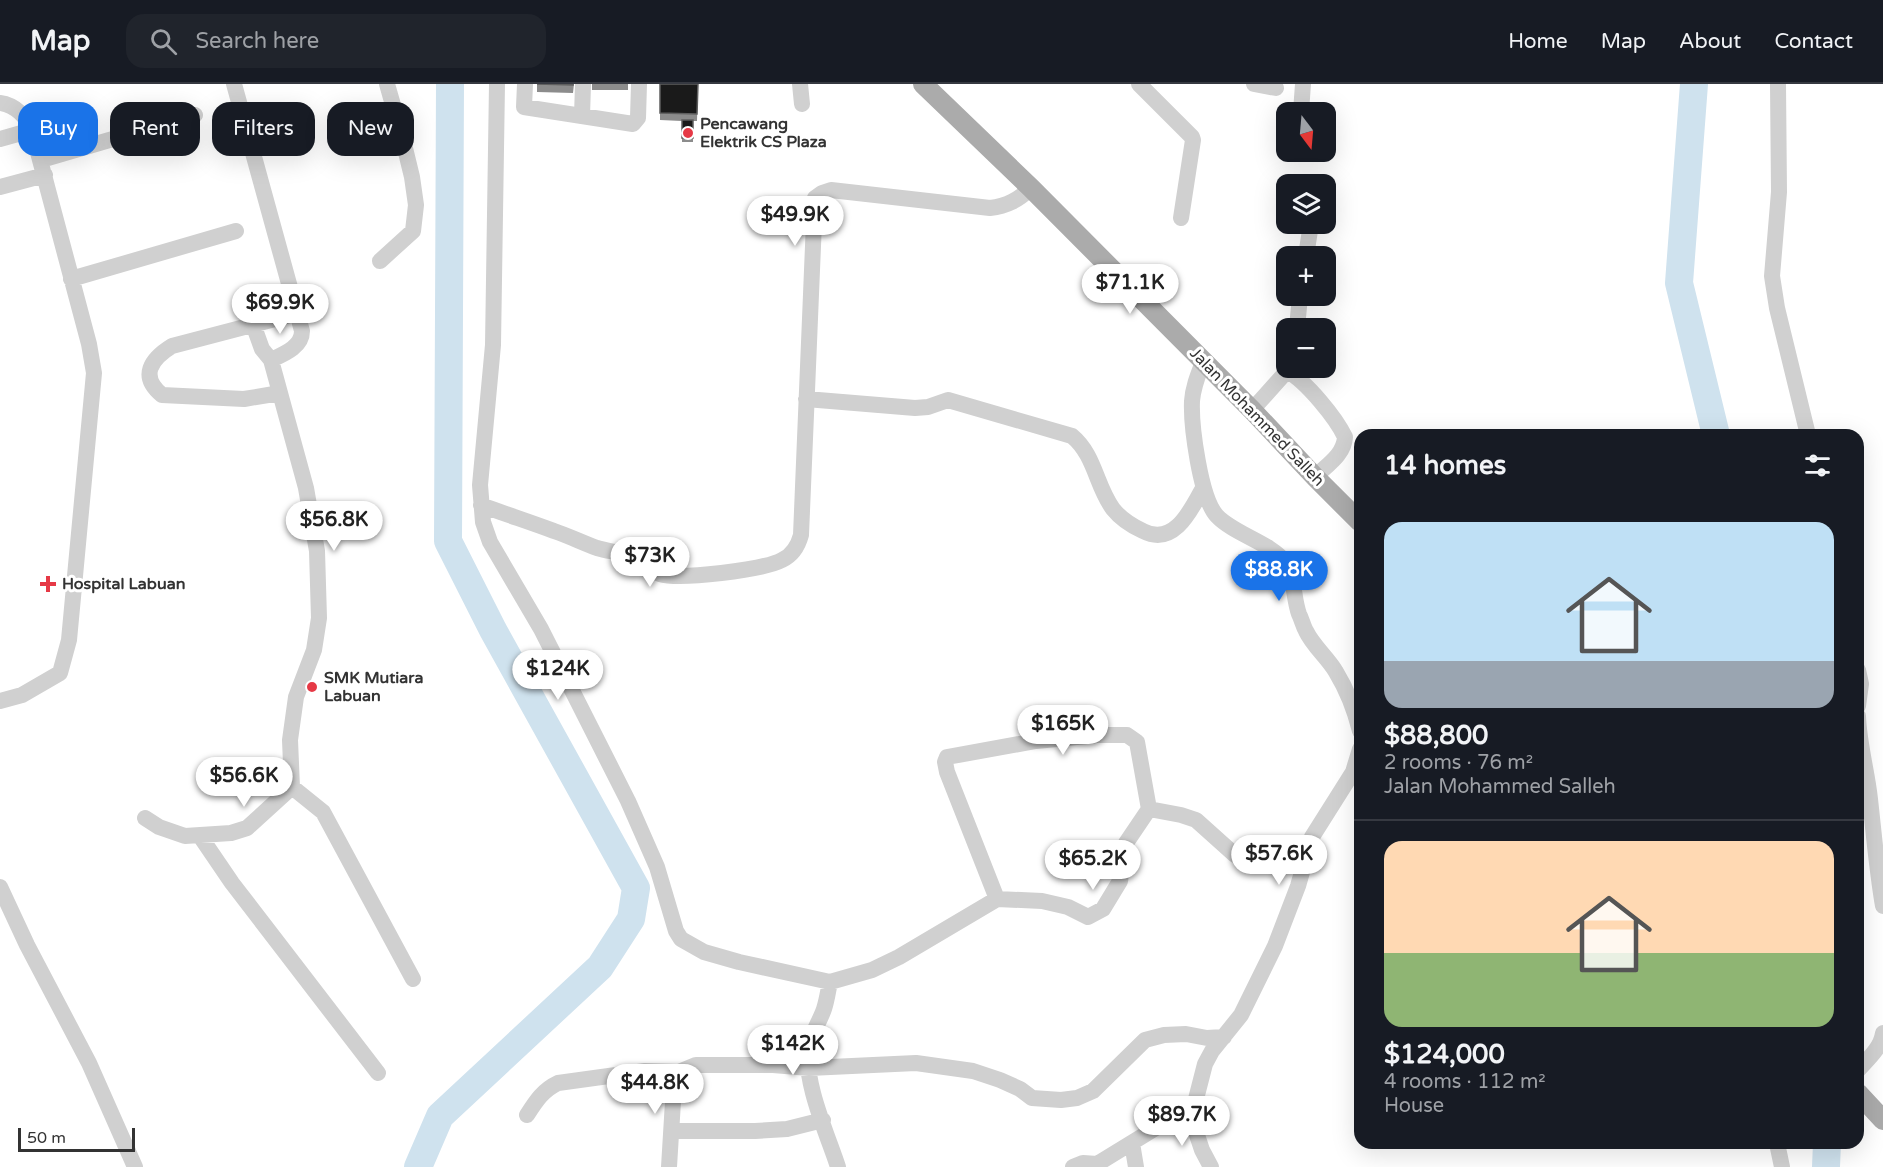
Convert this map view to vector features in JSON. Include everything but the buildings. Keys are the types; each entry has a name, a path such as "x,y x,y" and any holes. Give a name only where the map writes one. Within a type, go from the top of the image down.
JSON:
{"main road":[{"name":"Jalan Mohammed Salleh","path":"923,84 1031,188 1354,516"},
{"path":"1864,1099 1883,1120"}],"street":[{"path":"234,84 302,331 300,341 271,360"},
{"path":"380,261 413,231 416,205 403,140 387,84"},
{"path":"497,84 493,345 480,485 483,522 489,542 541,629 628,801 657,867 676,931 681,939 704,952 830,982 872,970 899,957 997,899 1051,903 1068,907 1088,917 1096,914 1102,909 1120,881 1126,843 1149,809 1137,742 1127,735 1097,735 1036,741 947,757 945,762 947,772 997,899"},
{"path":"525,84 524,107 633,124 638,118 639,84"},
{"path":"582,116 583,84"},
{"path":"800,84 802,104"},
{"path":"1139,84 1192,136 1181,218"},
{"path":"1254,84 1276,88"},
{"path":"1302,102 1303,84"},
{"path":"1778,84 1779,192 1773,276 1777,308 1807,429"},
{"path":"0,103 6,104 18,113"},
{"path":"0,140 18,134"},
{"path":"0,187 43,167 110,144"},
{"path":"0,701 22,695 60,673 69,640 94,373 89,344 40,156"},
{"path":"481,505 598,548 626,554 661,574 684,576 715,574 772,564 782,560 798,545 801,535 815,198 831,190 990,208 1017,201 1031,188"},
{"path":"71,279 236,231"},
{"path":"280,393 244,399 169,397 162,395 152,383 150,376 152,363 158,354 172,346 298,313"},
{"path":"146,818 171,832 185,836 231,833 247,828 291,788 290,740 296,697 314,650 319,618 317,551 306,488 271,360 262,349 253,324"},
{"path":"1203,362 1194,385 1192,401 1203,488 1208,501 1217,516 1252,540 1278,554 1286,563 1298,611 1307,633 1337,673 1354,713"},
{"path":"1252,410 1280,378"},
{"path":"1297,378 1317,399 1345,437 1343,449 1315,477"},
{"path":"807,399 915,408 928,407 948,400 1072,436 1085,450 1113,509 1121,518 1153,536 1162,535 1174,529 1191,510 1203,488"},
{"path":"1864,759 1870,797 1876,869 1883,906"},
{"path":"1211,1167 1197,1135 1199,1118 1196,1099 1205,1064 1241,1015 1275,945 1298,886 1312,837 1354,769"},
{"path":"291,788 323,812 413,980"},
{"path":"1149,809 1196,820 1235,855"},
{"path":"200,836 232,883 378,1072"},
{"path":"0,887 27,945 89,1063 135,1167"},
{"path":"830,982 825,1006 809,1047 809,1068 815,1103 838,1167"},
{"path":"1864,1063 1875,1051 1883,1033"},
{"path":"527,1115 539,1096 558,1083 645,1071 679,1071 696,1065 773,1065 809,1068 916,1063 973,1071 1020,1089 1032,1098 1061,1100 1077,1098 1093,1091 1145,1040 1164,1035 1186,1034 1207,1038 1224,1037"},
{"path":"669,1167 674,1085 679,1071"},
{"path":"1072,1167 1083,1163 1097,1164 1159,1126 1180,1118 1199,1118"},
{"path":"672,1131 787,1129 823,1120"},
{"path":"1132,1143 1136,1167"},
{"path":"1778,1149 1782,1167"}],"waterway":[{"path":"418,1167 440,1116 600,967 631,919 636,888 493,630 448,541 450,84"},
{"path":"1694,84 1679,283 1715,429"},
{"path":"1826,1167 1827,1149"}],"place":[{"name":"Pencawang Elektrik CS Plaza","path":"688,133"},
{"name":"Hospital Labuan","path":"48,584"},
{"name":"SMK Mutiara Labuan","path":"312,687"}]}
